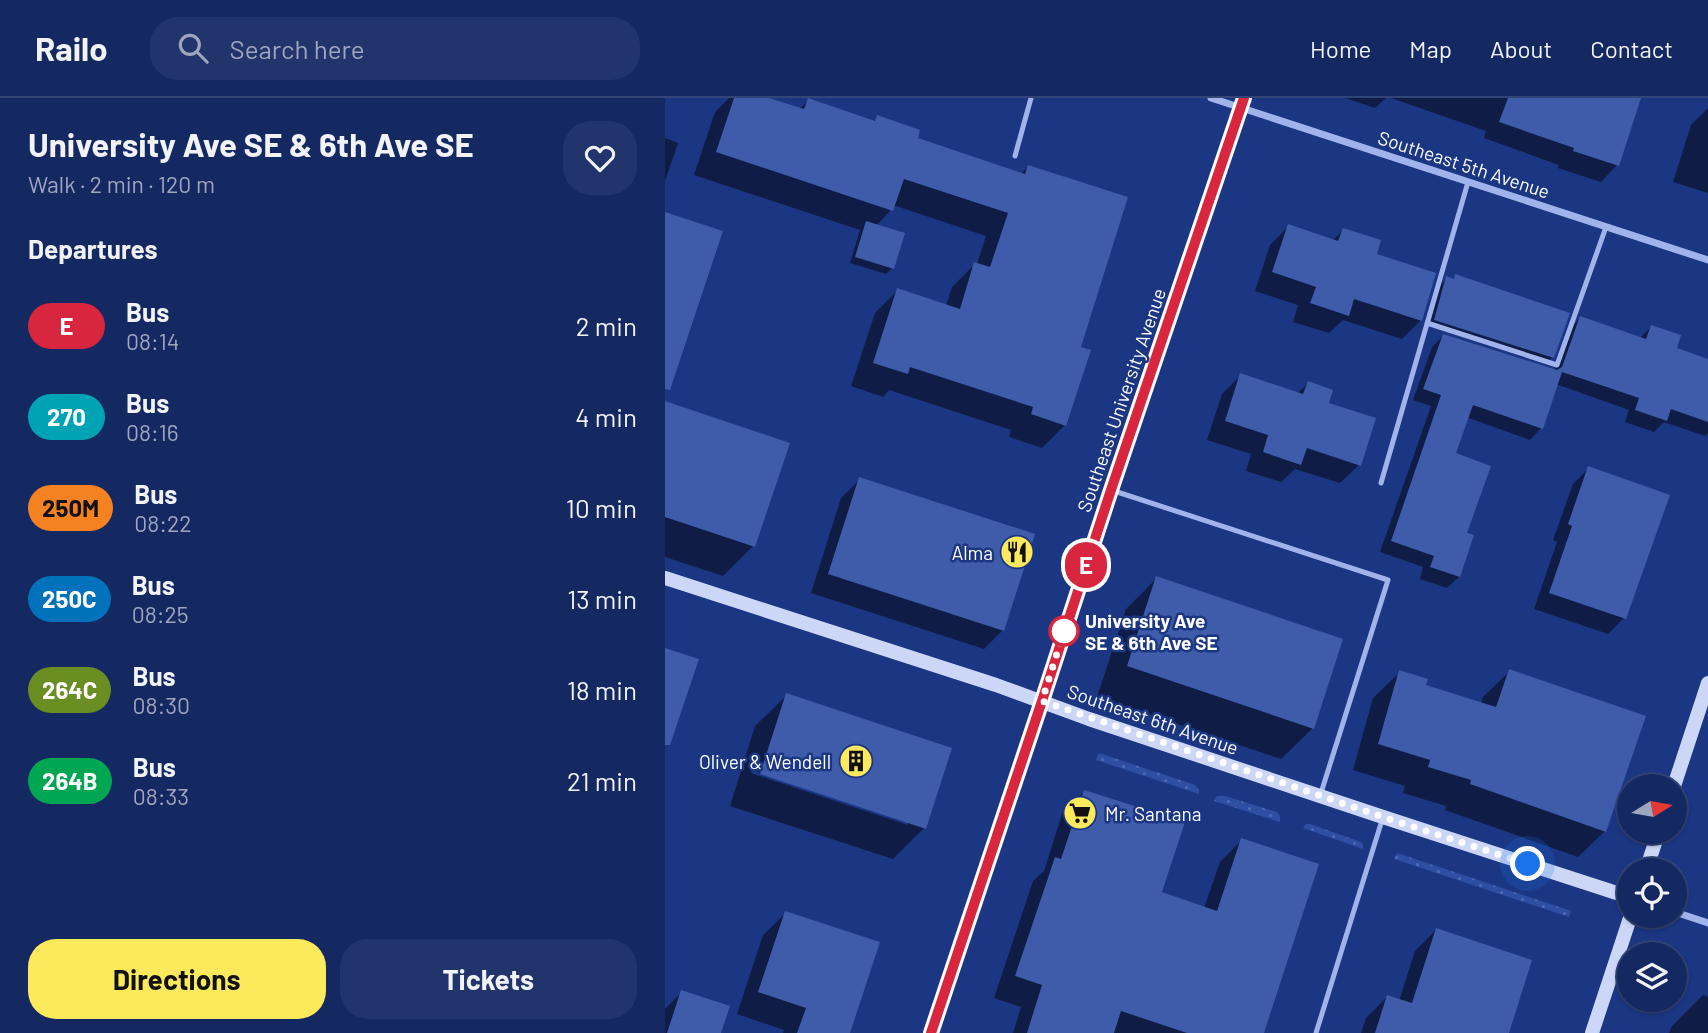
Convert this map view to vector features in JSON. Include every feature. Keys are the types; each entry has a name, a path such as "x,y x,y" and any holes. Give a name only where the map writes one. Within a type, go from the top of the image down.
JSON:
{"main road":[{"name":"Southeast University Avenue","path":"931,1033 1243,103"},
{"name":"Southeast 6th Avenue","path":"665,578 1617,893"},
{"path":"1678,774 1708,684"},
{"path":"1593,1033 1627,928"}],"street":[{"name":"Southeast 5th Avenue","path":"1211,98 1243,103 1468,182 1708,260"},
{"path":"1687,916 1708,923"}],"lane":[{"path":"1015,156 1031,98"},
{"path":"1381,483 1468,182"},
{"path":"1427,323 1557,365 1606,227"},
{"path":"1111,490 1388,580 1320,796"},
{"path":"1316,1033 1383,817"}],"shaded area":[{"path":"1099,753 1195,785 1199,794 1096,760"},
{"path":"1217,796 1277,812 1280,822 1214,801"},
{"path":"1306,824 1361,842 1363,849 1303,828"},
{"path":"1397,853 1571,911 1569,917 1394,859"}],"building":[{"path":"734,98 769,98 804,109 808,98 875,121 877,115 920,130 918,138 1025,174 1028,165 1128,197 1081,347 1091,350 1066,426 1031,414 1033,407 910,367 908,374 873,363 897,288 960,309 974,262 990,267 1008,213 904,179 893,211 716,152"},
{"path":"1508,98 1641,98 1619,166 1499,122"},
{"path":"665,212 723,231 670,390 665,389"},
{"path":"866,221 905,233 894,269 855,257"},
{"path":"1288,224 1338,241 1343,228 1381,240 1377,254 1436,273 1422,321 1354,299 1349,316 1310,303 1316,287 1272,272"},
{"path":"1455,274 1570,313 1554,358 1434,320 1446,276 1454,279"},
{"path":"1580,316 1646,339 1651,325 1681,335 1677,348 1708,359 1708,422 1671,409 1667,421 1635,410 1639,398 1562,372 1543,429 1473,405 1456,453 1491,466 1467,533 1474,535 1460,577 1430,567 1434,556 1391,541 1441,395 1423,389 1443,334 1557,370 1562,367"},
{"path":"1240,373 1303,394 1308,381 1333,390 1329,403 1376,418 1361,466 1307,448 1301,465 1263,452 1268,435 1225,421"},
{"path":"665,401 790,443 755,547 665,517"},
{"path":"1588,466 1670,495 1626,619 1549,593 1572,526 1568,524"},
{"path":"859,477 1035,534 1004,631 828,574"},
{"path":"1156,576 1343,639 1314,729 1127,666"},
{"path":"665,648 699,659 670,745 665,745"},
{"path":"1509,669 1646,716 1626,774 1617,774 1617,800 1606,832 1470,784 1471,780 1428,767 1430,760 1378,744 1399,670 1428,679 1426,685 1496,707"},
{"name":"Oliver & Wendell","path":"786,693 952,748 926,829 760,774"},
{"path":"1084,790 1185,822 1162,892 1217,911 1241,838 1319,864 1264,1033 1187,1033 1121,1011 1114,1033 1027,1033 1042,985 1015,976 1055,857 1061,859"},
{"path":"785,911 880,942 850,1033 797,1033 806,1008 758,992"},
{"path":"1436,928 1532,960 1509,1033 1375,1033 1387,995 1412,1003"},
{"path":"681,990 730,1006 721,1033 667,1033"}],"bus line":[{"name":"E","path":"931,1033 1244,98"}],"place":[{"name":"Alma","path":"1017,552"},
{"name":"University Ave SE & 6th Ave SE","path":"1064,631"},
{"name":"Oliver & Wendell","path":"856,761"},
{"name":"Mr. Santana","path":"1080,813"}],"route":[{"path":"1064,631 1042,701 1089,719 1528,864"}]}
